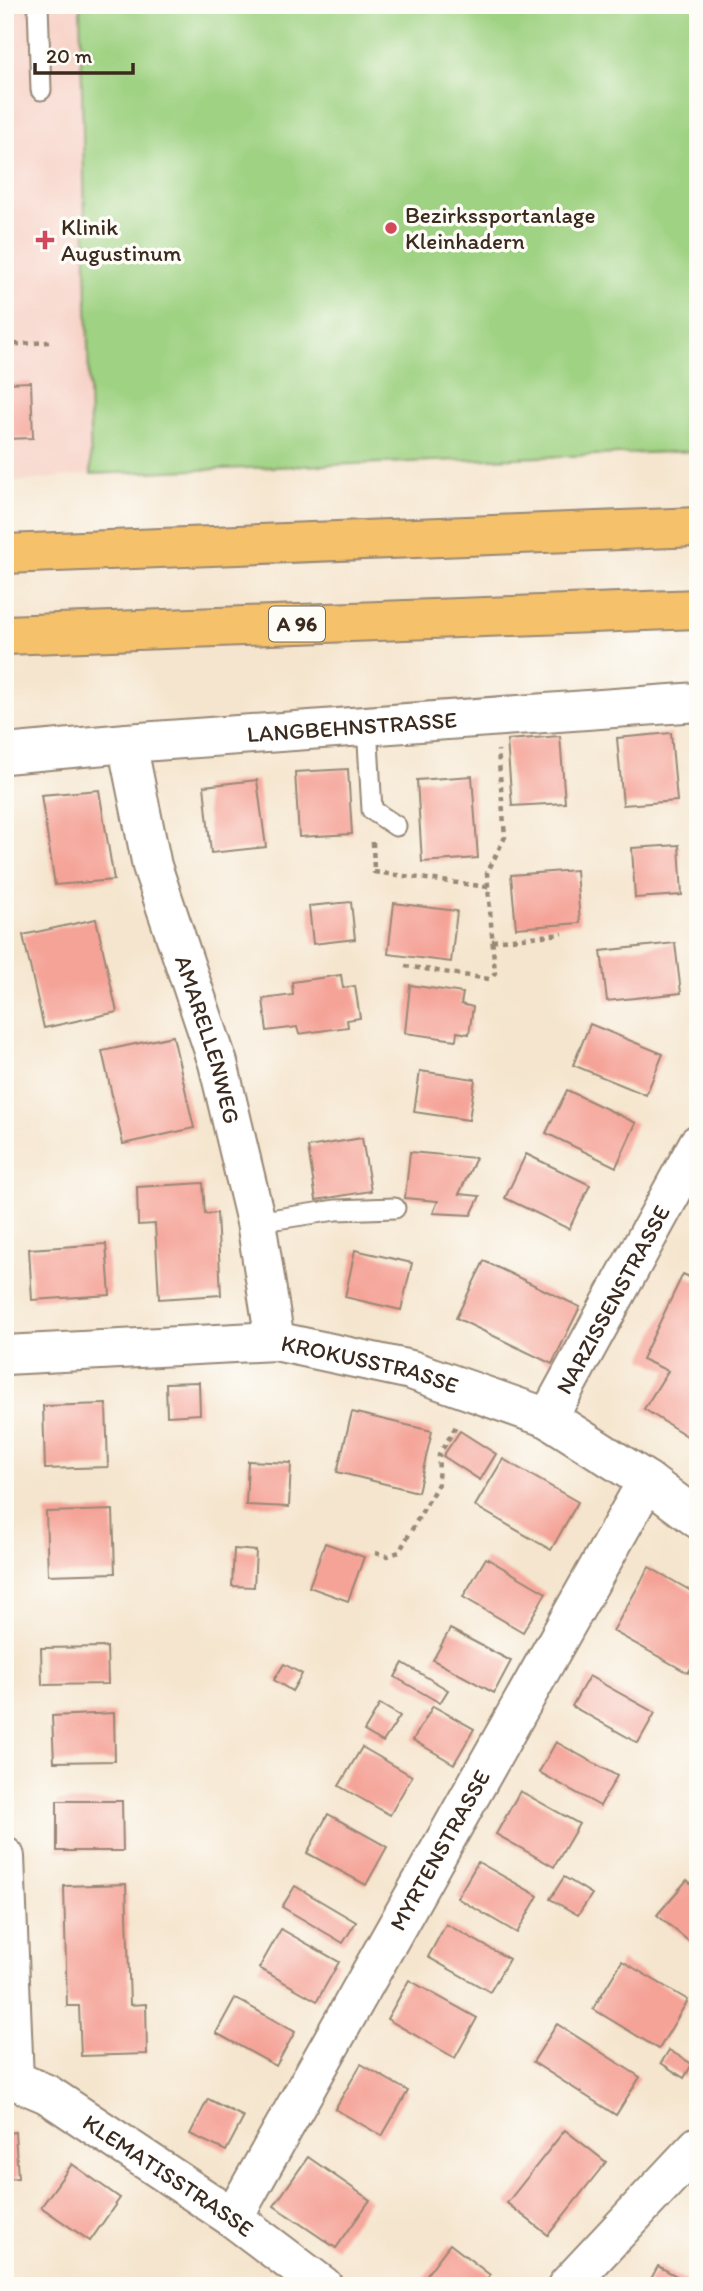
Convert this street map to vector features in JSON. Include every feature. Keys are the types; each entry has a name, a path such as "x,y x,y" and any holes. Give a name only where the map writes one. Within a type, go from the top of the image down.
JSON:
{"highway":[{"path":"5,554 698,527"},
{"name":"A 96","path":"5,635 698,609"}],"street":[{"name":"LANGBEHNSTRASSE","path":"5,754 698,702"},
{"name":"AMARELLENWEG","path":"127,743 152,866 218,1063 256,1222 275,1341"},
{"name":"NARZISSENSTRASSE","path":"548,1418 698,1144"},
{"name":"KROKUSSTRASSE","path":"5,1354 275,1341 411,1370 548,1418 647,1481 698,1519"},
{"name":"MYRTENSTRASSE","path":"233,2218 647,1481"},
{"path":"5,1857 9,2080"},
{"name":"KLEMATISSTRASSE","path":"9,2080 47,2094 233,2218 323,2286"},
{"path":"566,2286 698,2146"}],"lane":[{"path":"38,5 41,90"},
{"path":"367,726 372,810 396,826"},
{"path":"256,1222 336,1210 395,1208"}],"path":[{"path":"5,345 49,342"},
{"path":"405,966 489,979 495,973 487,873 505,838 495,716"},
{"path":"372,810 374,872 488,887"},
{"path":"492,941 563,934"},
{"path":"375,1553 388,1556 399,1552 438,1484 439,1455 475,1393"}],"shaded area":[{"name":"Klinik Augustinum","path":"5,5 80,5 91,474 5,483"}],"green space":[{"name":"Bezirkssportanlage Kleinhadern","path":"80,5 698,5 698,451 91,474"}],"building":[{"path":"5,370 9,374 6,383 31,382 33,438 5,439"},
{"path":"671,733 677,801 623,805 617,738"},
{"path":"560,736 565,803 512,806 507,740"},
{"path":"348,769 352,834 299,837 295,772"},
{"path":"472,776 478,858 422,862 417,780"},
{"path":"257,780 266,847 211,853 204,786"},
{"path":"99,790 114,880 55,885 41,795"},
{"path":"679,845 682,895 635,898 632,848"},
{"path":"576,870 580,923 516,928 511,875"},
{"path":"351,902 355,939 313,944 309,906"},
{"path":"394,903 457,911 451,962 388,954"},
{"path":"96,919 117,1012 44,1028 23,935"},
{"path":"675,943 681,993 607,1001 601,951"},
{"path":"341,975 343,988 355,986 360,1018 347,1020 348,1027 299,1034 297,1027 267,1031 263,999 293,995 292,982"},
{"path":"410,985 463,993 461,1004 473,1007 469,1034 457,1032 456,1040 405,1033"},
{"path":"590,1024 663,1054 646,1095 573,1065"},
{"path":"173,1036 194,1128 123,1144 102,1051"},
{"path":"420,1071 475,1079 469,1120 414,1112"},
{"path":"567,1090 636,1123 616,1167 546,1133"},
{"path":"362,1138 371,1191 316,1200 308,1147"},
{"path":"410,1152 476,1158 459,1194 480,1196 471,1215 433,1213 438,1201 405,1198"},
{"path":"526,1154 590,1185 569,1229 505,1198"},
{"path":"203,1183 205,1214 217,1213 221,1295 159,1299 155,1224 138,1225 137,1187"},
{"path":"106,1244 110,1295 32,1300 29,1249"},
{"path":"355,1250 412,1263 401,1310 345,1297"},
{"path":"484,1261 580,1307 552,1364 456,1318"},
{"path":"683,1274 698,1281 698,1443 644,1409 668,1371 642,1359"},
{"path":"199,1382 200,1414 167,1416 166,1383"},
{"path":"106,1404 108,1467 45,1469 43,1406"},
{"path":"352,1412 432,1431 418,1492 337,1472"},
{"path":"460,1431 496,1454 480,1480 443,1456"},
{"path":"503,1459 578,1502 551,1550 475,1506"},
{"path":"248,1461 291,1463 289,1507 246,1505"},
{"path":"113,1510 115,1573 48,1575 46,1512"},
{"path":"325,1543 364,1557 348,1601 309,1587"},
{"path":"234,1549 256,1551 254,1587 232,1586"},
{"path":"486,1558 546,1593 523,1632 463,1597"},
{"path":"649,1567 698,1595 698,1657 688,1673 613,1631"},
{"path":"450,1629 511,1661 494,1693 433,1660"},
{"path":"107,1647 108,1684 42,1685 41,1648"},
{"path":"403,1663 448,1690 440,1703 395,1677"},
{"path":"284,1664 302,1674 292,1691 274,1680"},
{"path":"589,1676 655,1713 638,1743 572,1706"},
{"path":"380,1704 400,1716 383,1742 364,1731"},
{"path":"433,1706 474,1729 454,1764 413,1740"},
{"path":"114,1713 115,1761 54,1762 52,1716"},
{"path":"556,1742 617,1776 600,1806 539,1772"},
{"path":"362,1747 412,1776 390,1815 339,1786"},
{"path":"520,1791 579,1824 554,1867 496,1834"},
{"path":"57,1801 122,1801 123,1851 57,1851"},
{"path":"328,1814 387,1847 366,1885 307,1853"},
{"path":"478,1862 538,1896 517,1933 457,1898"},
{"path":"564,1877 592,1894 578,1915 550,1899"},
{"path":"687,1880 698,1890 698,1949 657,1915"},
{"path":"126,1884 130,2005 146,2004 147,2054 81,2056 79,2006 67,2006 64,1886"},
{"path":"295,1886 356,1922 343,1943 282,1907"},
{"path":"446,1924 509,1959 490,1992 428,1957"},
{"path":"281,1929 339,1962 317,2001 259,1968"},
{"path":"622,1961 688,2000 659,2049 593,2009"},
{"path":"409,1980 477,2018 455,2058 387,2019"},
{"path":"235,1998 295,2032 276,2066 216,2033"},
{"path":"557,2024 640,2077 616,2115 533,2062"},
{"path":"669,2050 692,2064 684,2078 661,2063"},
{"path":"361,2064 408,2091 382,2136 335,2109"},
{"path":"208,2099 244,2117 226,2151 190,2134"},
{"path":"565,2130 606,2162 548,2235 507,2203"},
{"path":"15,2132 18,2178 5,2179 5,2133"},
{"path":"308,2157 370,2200 336,2248 274,2206"},
{"path":"72,2164 120,2198 90,2241 41,2207"},
{"path":"450,2244 490,2275 482,2286 418,2286"},
{"path":"658,2266 695,2286 647,2286"}],"place":[{"name":"Bezirkssportanlage Kleinhadern","path":"391,228"},
{"name":"Klinik Augustinum","path":"45,240"}]}
